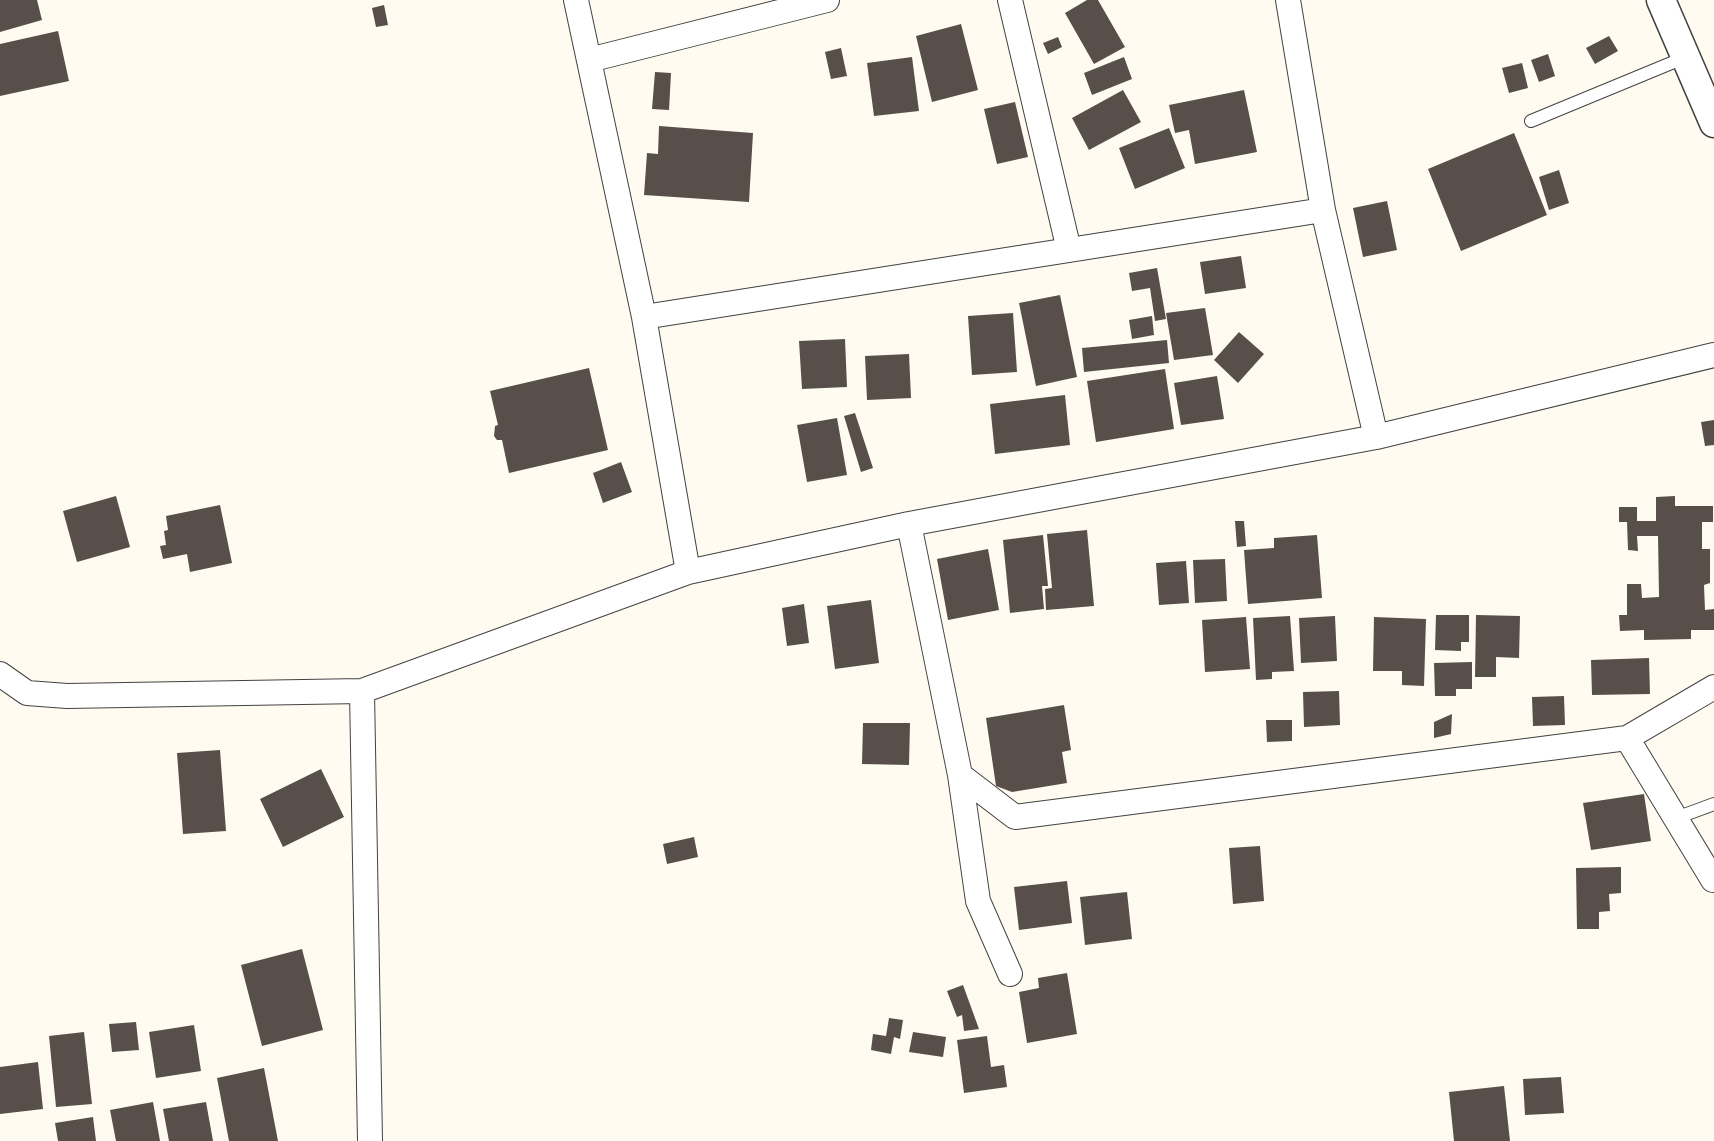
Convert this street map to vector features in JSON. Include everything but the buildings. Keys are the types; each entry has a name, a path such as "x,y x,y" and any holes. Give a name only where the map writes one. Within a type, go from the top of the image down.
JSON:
{"street":[{"path":"576,0 644,317 688,572"},
{"path":"589,60 828,0"},
{"path":"1010,0 1069,250"},
{"path":"1288,0 1323,210 1376,436"},
{"path":"1661,0 1714,123"},
{"path":"644,317 1323,210"},
{"path":"0,674 27,693 67,696 362,691 688,572 909,524 1376,436 1714,355"},
{"path":"909,524 960,775 978,901 1010,974"},
{"path":"960,775 1015,817 1627,738 1714,687"},
{"path":"362,691 370,1141"},
{"path":"1627,738 1713,880"}],"lane":[{"path":"1531,121 1686,57"},
{"path":"1676,818 1714,804"}]}
